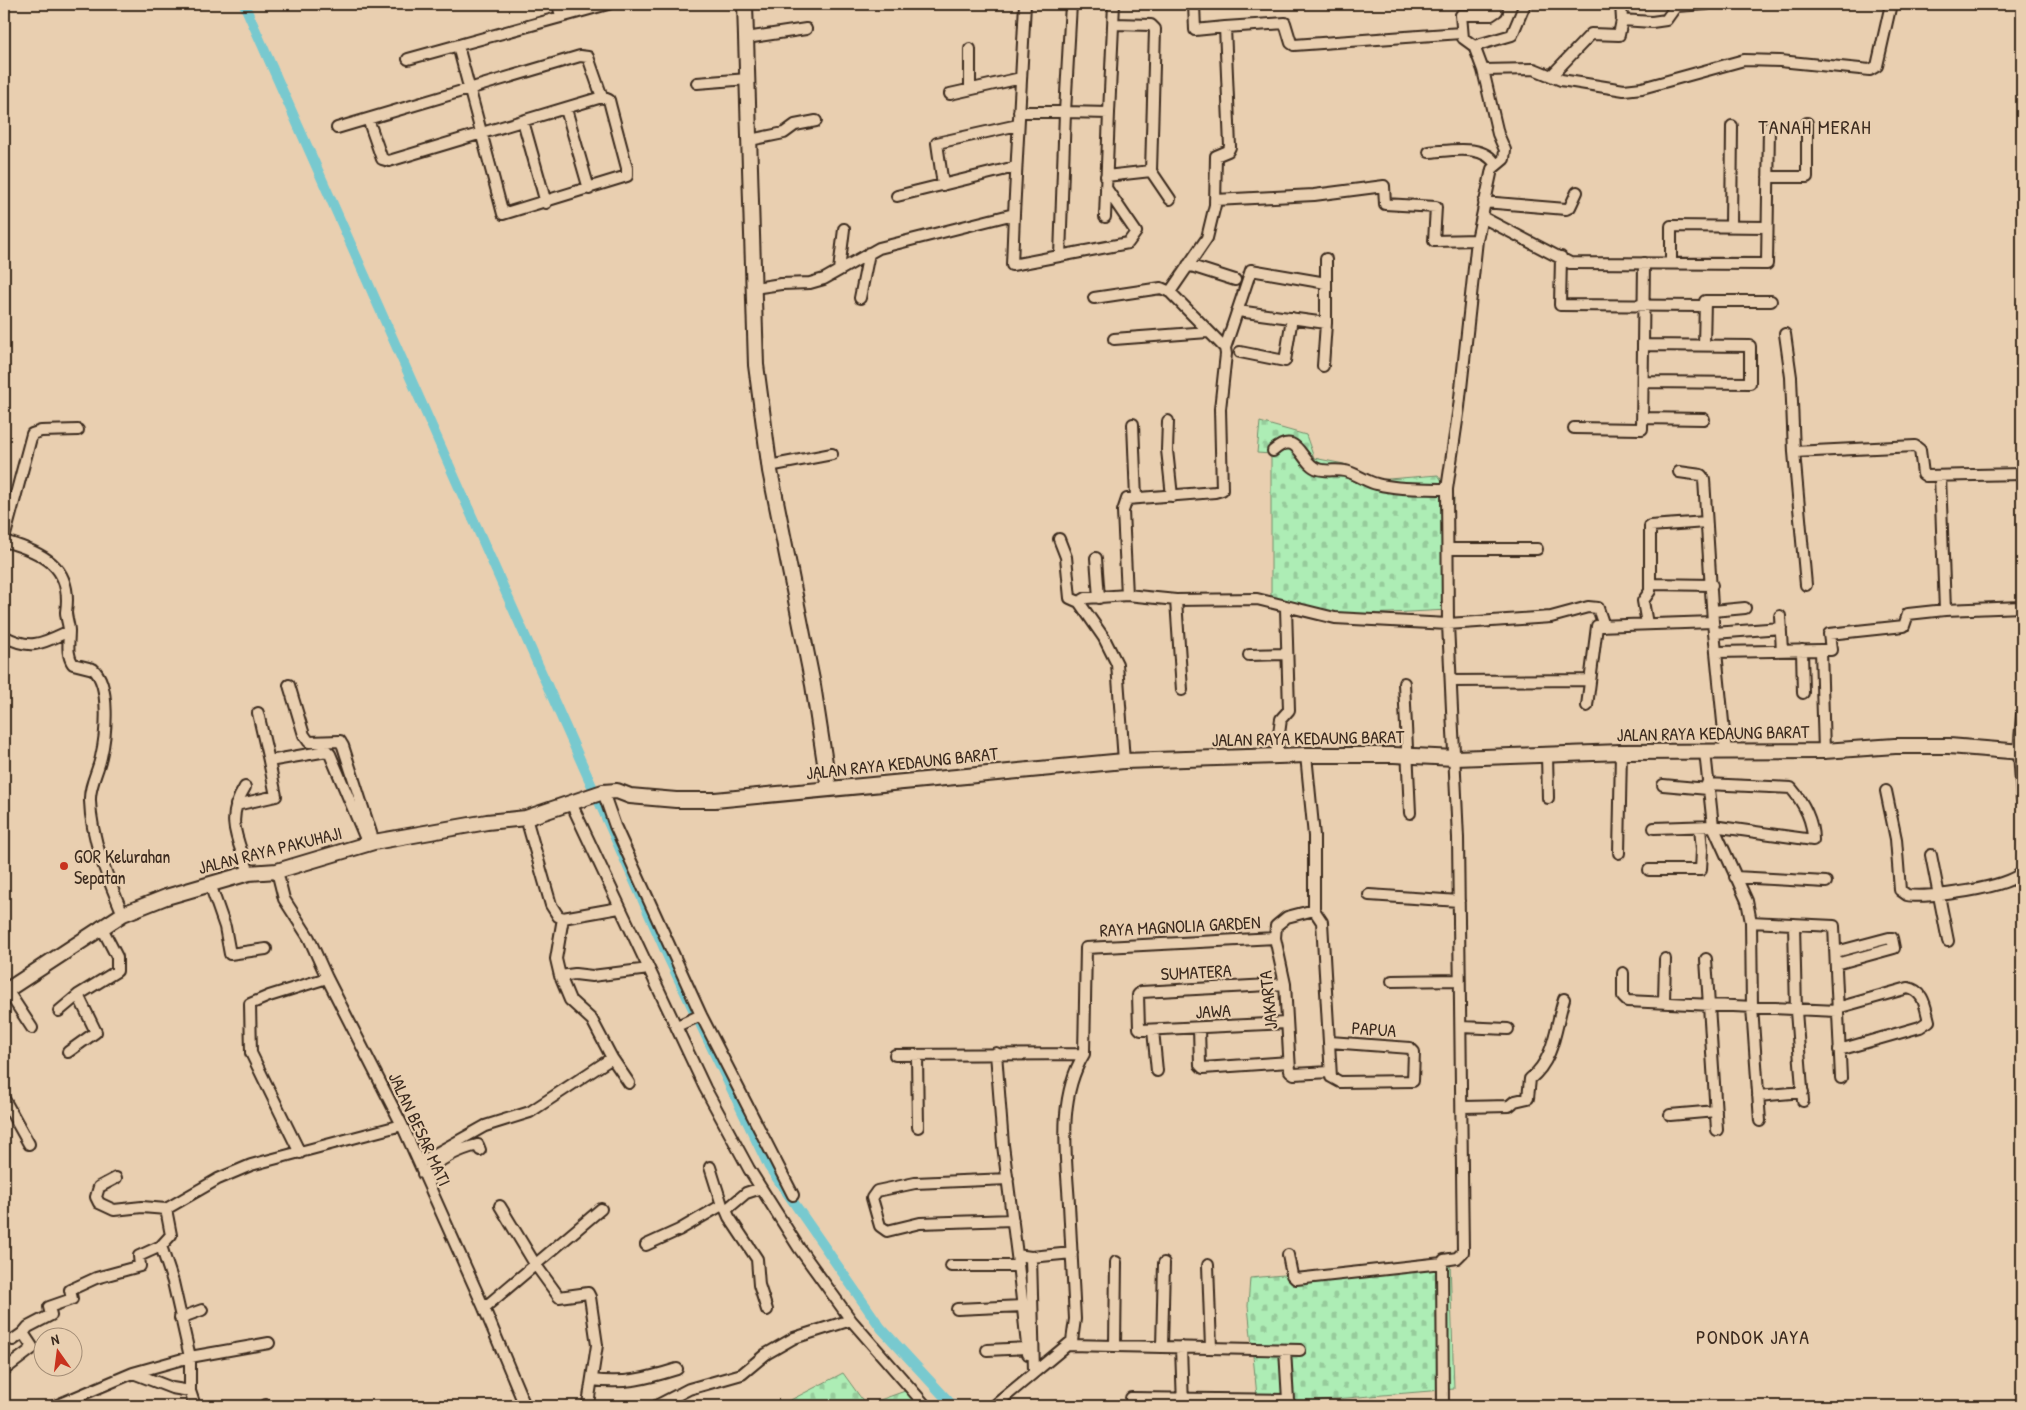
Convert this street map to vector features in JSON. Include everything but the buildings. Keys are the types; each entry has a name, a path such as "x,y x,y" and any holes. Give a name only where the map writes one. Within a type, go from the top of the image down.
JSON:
{"street":[{"path":"558,4 561,16"},
{"path":"408,59 608,4"},
{"path":"745,4 756,366 769,466 813,685 829,789"},
{"path":"1025,4 1015,167 1012,265 1128,243 1136,232 1106,188"},
{"path":"1060,256 1071,4"},
{"path":"1105,217 1114,4"},
{"path":"1194,4 1195,30 1285,23 1291,43 1294,45 1462,33"},
{"path":"1288,1255 1292,1275 1296,1279 1442,1263 1444,1260 1457,1258 1463,1252 1463,1107 1459,1046 1461,1027 1459,901 1455,758 1448,624 1447,489 1459,407 1477,240 1492,169 1504,159 1505,154 1498,134 1483,70 1474,46 1465,41 1462,33 1461,15 1491,15 1497,11 1496,4"},
{"path":"1474,46 1512,35 1525,4"},
{"path":"1552,75 1592,34 1618,35 1622,20 1622,4"},
{"path":"1622,20 1663,21 1668,18 1676,6 1707,4"},
{"path":"1483,70 1534,69 1561,80 1624,90 1642,88 1744,60 1780,61 1870,70 1877,66 1891,4"},
{"path":"1114,24 1151,25 1155,30 1151,171 1170,199"},
{"path":"1170,292 1207,238 1215,200 1216,156 1228,151 1230,147 1225,27"},
{"path":"746,38 806,29"},
{"path":"337,128 471,90 580,56 588,57 602,97 610,103 628,171 625,177 506,214 502,213 480,134 471,90 458,46"},
{"path":"970,48 970,89"},
{"path":"950,94 1021,78"},
{"path":"697,83 748,79"},
{"path":"368,119 382,159 389,161 602,97"},
{"path":"566,108 589,189"},
{"path":"1019,112 1108,113"},
{"path":"523,121 546,202"},
{"path":"750,140 784,133 796,125 816,121"},
{"path":"1768,177 1807,177 1807,122"},
{"path":"943,185 938,144 1018,125"},
{"path":"1731,227 1732,126"},
{"path":"1482,217 1570,263 1767,264 1768,126"},
{"path":"1429,152 1469,150 1481,152 1492,159 1496,165"},
{"path":"897,196 1015,167"},
{"path":"1106,176 1151,171"},
{"path":"1215,200 1305,196 1384,186 1385,204 1436,207 1434,241 1477,240"},
{"path":"1484,202 1567,209 1577,192"},
{"path":"754,288 781,284 810,284 869,253 895,243 1014,214"},
{"path":"1671,263 1671,226 1768,227"},
{"path":"839,270 844,229"},
{"path":"860,298 869,253"},
{"path":"1561,257 1560,305 1705,306"},
{"path":"1323,366 1326,323 1326,259"},
{"path":"1574,428 1642,429 1644,263"},
{"path":"1188,264 1235,280"},
{"path":"1127,595 1123,511 1127,499 1222,490 1220,409 1225,348 1251,270 1326,283"},
{"path":"1094,298 1160,288 1170,292 1225,348"},
{"path":"1704,345 1705,301 1771,301"},
{"path":"1238,311 1326,323"},
{"path":"1240,352 1285,360 1292,318"},
{"path":"1114,339 1208,332"},
{"path":"1785,334 1791,377 1794,452 1806,585"},
{"path":"1643,345 1750,346 1750,383 1643,382"},
{"path":"1642,418 1704,418"},
{"path":"1168,421 1167,450 1172,496"},
{"path":"1132,424 1136,498"},
{"path":"78,430 41,431 32,434 4,540 43,556 57,567 68,599 66,613 69,631 68,644 72,663 95,670 99,676 103,691 105,719 101,757 90,796 90,810 92,828 123,914"},
{"path":"1273,451 1280,445 1288,443 1298,448 1312,466 1318,469 1345,471 1379,485 1447,489"},
{"path":"1794,452 1915,446 1920,450 1924,474 1940,476 2022,474"},
{"path":"769,466 832,454"},
{"path":"1679,472 1703,477 1714,628 1726,752"},
{"path":"1940,476 1944,610"},
{"path":"1647,624 1643,601 1650,591 1651,584 1650,526 1706,522"},
{"path":"1059,539 1066,557 1070,597 1079,602 1104,638 1117,664 1124,761"},
{"path":"1448,549 1537,549"},
{"path":"1096,558 1099,598"},
{"path":"1651,584 1712,585"},
{"path":"1079,602 1086,598 1127,595 1176,600 1257,599 1286,608 1336,618 1448,624 1552,617 1588,607 1598,608 1604,626"},
{"path":"1176,600 1182,690"},
{"path":"1717,652 1831,650 1828,634 1904,626 1908,614 1944,610 2022,607"},
{"path":"1276,756 1281,719 1289,710 1286,608"},
{"path":"1713,611 1744,608"},
{"path":"1780,616 1782,651"},
{"path":"1587,706 1596,628 1647,624 1714,628 1781,628"},
{"path":"4,636 20,644 31,645 69,631"},
{"path":"1802,650 1803,693"},
{"path":"1821,650 1824,751"},
{"path":"1249,655 1287,654"},
{"path":"1451,682 1590,680"},
{"path":"1404,684 1410,813"},
{"path":"289,685 304,735 309,742 340,741 343,746 371,843"},
{"path":"236,805 276,796 258,713"},
{"path":"2022,715 2022,798"},
{"name":"JALAN RAYA KEDAUNG BARAT","path":"600,793 617,791 630,796 676,800 715,800 1124,761 1306,755 1407,755 1455,758 1621,752 1824,751 1896,746 1949,746 2021,752"},
{"path":"269,761 327,751 371,843"},
{"path":"1619,853 1621,752"},
{"path":"1705,752 1713,826 1747,901 1751,922 1752,1007 1760,1121"},
{"path":"1199,1028 1201,1067 1289,1062 1290,1072 1294,1074 1330,1072 1330,1042 1322,922 1314,910 1314,836 1306,755"},
{"path":"1547,755 1548,798"},
{"path":"1654,828 1700,828 1713,826 1813,840 1813,828 1799,797 1791,788 1663,785"},
{"path":"245,787 236,805 233,824 249,873"},
{"path":"1886,791 1896,839 1900,890 1906,895 1957,893 1995,885 2019,876 2022,872"},
{"path":"600,793 700,1015 793,1195"},
{"name":"JALAN RAYA PAKUHAJI","path":"6,991 101,926 123,914 166,897 249,873 277,871 371,843 487,822 526,818 600,793"},
{"path":"575,801 619,908 679,1025 705,1088 761,1188 799,1248 851,1320 926,1406"},
{"path":"526,818 551,905 558,916 564,918 619,908"},
{"path":"1649,870 1701,870 1700,828"},
{"path":"1932,855 1948,941"},
{"name":"JALAN BESAR MATI","path":"277,871 284,899 310,938 327,978 402,1125 484,1308 525,1406"},
{"path":"1736,877 1826,882"},
{"path":"210,884 225,927 230,954 266,949"},
{"path":"1369,895 1459,901"},
{"path":"1275,938 1276,926 1287,916 1314,910"},
{"path":"564,918 556,959 560,976 570,1000 592,1020 612,1058 629,1083"},
{"path":"1751,922 1834,926 1841,1078"},
{"path":"1758,1096 1803,1096 1796,1011 1794,924"},
{"path":"59,1011 78,995 115,972 118,968 117,957 101,926"},
{"name":"RAYA MAGNOLIA GARDEN","path":"1084,1054 1086,948 1275,938"},
{"name":"JAKARTA","path":"1275,938 1285,984 1289,1062"},
{"path":"1836,952 1889,938 1892,938 1894,948 1836,964"},
{"path":"1664,1002 1665,959"},
{"path":"1706,959 1717,1130"},
{"path":"560,976 575,974 592,976 649,969"},
{"path":"1623,973 1624,997 1626,1001 1709,1004 1796,1011 1837,1010 1908,988 1917,990 1922,998 1928,1020 1920,1027 1839,1050"},
{"path":"300,1154 251,1053 250,1004 269,996 327,978"},
{"path":"1392,981 1459,980"},
{"name":"SUMATERA","path":"1140,1030 1139,993 1285,984"},
{"path":"6,991 32,1028"},
{"path":"68,1052 96,1032 78,995"},
{"path":"1463,1107 1509,1106 1515,1101 1528,1098 1530,1079 1541,1070 1549,1059 1564,999"},
{"path":"679,1025 700,1015"},
{"name":"JAWA","path":"1140,1030 1287,1023"},
{"path":"1461,1027 1508,1029"},
{"path":"1153,1030 1157,1071"},
{"name":"PAPUA","path":"1330,1042 1410,1048 1414,1052 1412,1082 1340,1082 1331,1076 1330,1072"},
{"path":"996,1053 1022,1306 1032,1373"},
{"path":"895,1055 1084,1054"},
{"path":"994,1406 1072,1341 1075,1319 1065,1132 1068,1094 1078,1064 1084,1054"},
{"path":"917,1055 918,1127"},
{"path":"419,1163 486,1126 530,1112 612,1058"},
{"path":"4,1099 29,1144"},
{"path":"1670,1115 1716,1111"},
{"path":"116,1178 99,1187 96,1197 99,1203 114,1210 142,1207 166,1208 218,1179 251,1165 300,1154 402,1125"},
{"path":"423,1174 440,1159 469,1147 478,1145 480,1150"},
{"path":"710,1167 728,1217 757,1258 760,1285 767,1310"},
{"path":"1008,1179 914,1183 877,1191 872,1198 880,1226 887,1231 920,1224 1013,1220"},
{"path":"646,1245 724,1208 746,1193 761,1188"},
{"path":"500,1206 535,1264 558,1297 588,1293 597,1345 588,1404"},
{"path":"13,1340 28,1327 51,1315 49,1307 72,1299 70,1290 96,1278 140,1266 139,1256 161,1246 171,1236 166,1208"},
{"path":"484,1308 601,1209"},
{"path":"161,1246 173,1282 190,1357 190,1391 195,1406"},
{"path":"951,1266 1017,1260 1031,1256 1072,1254"},
{"path":"1031,1256 1032,1373"},
{"path":"1115,1346 1116,1262"},
{"path":"1442,1263 1443,1406"},
{"path":"1162,1347 1164,1264"},
{"path":"1208,1265 1211,1348"},
{"path":"957,1309 1022,1306"},
{"path":"180,1318 202,1310"},
{"path":"656,1406 689,1389 742,1374 766,1354 794,1338 851,1320"},
{"path":"4,1370 34,1348 23,1333"},
{"path":"55,1406 133,1373 190,1357 269,1343"},
{"path":"1069,1345 1300,1350"},
{"path":"1181,1347 1182,1402"},
{"path":"987,1350 1027,1348"},
{"path":"1131,1398 1182,1402 1289,1403 1284,1350"},
{"path":"592,1380 612,1383 638,1381 677,1368"},
{"path":"133,1373 172,1388 190,1391"}],"green space":[{"path":"1260,422 1306,435 1314,458 1344,464 1376,480 1438,475 1454,498 1448,610 1332,616 1271,599 1271,454 1257,453"},
{"path":"1450,1260 1454,1389 1323,1400 1301,1406 1258,1406 1248,1306 1250,1278"},
{"path":"843,1373 866,1405 905,1391 918,1406 779,1406"}],"waterway":[{"path":"244,4 668,957 769,1167 881,1328 953,1406"}],"place":[{"name":"GOR Kelurahan Sepatan","path":"64,866"}],"district":[{"name":"TANAH MERAH","path":"1815,126"},
{"name":"PONDOK JAYA","path":"1753,1336"}]}
